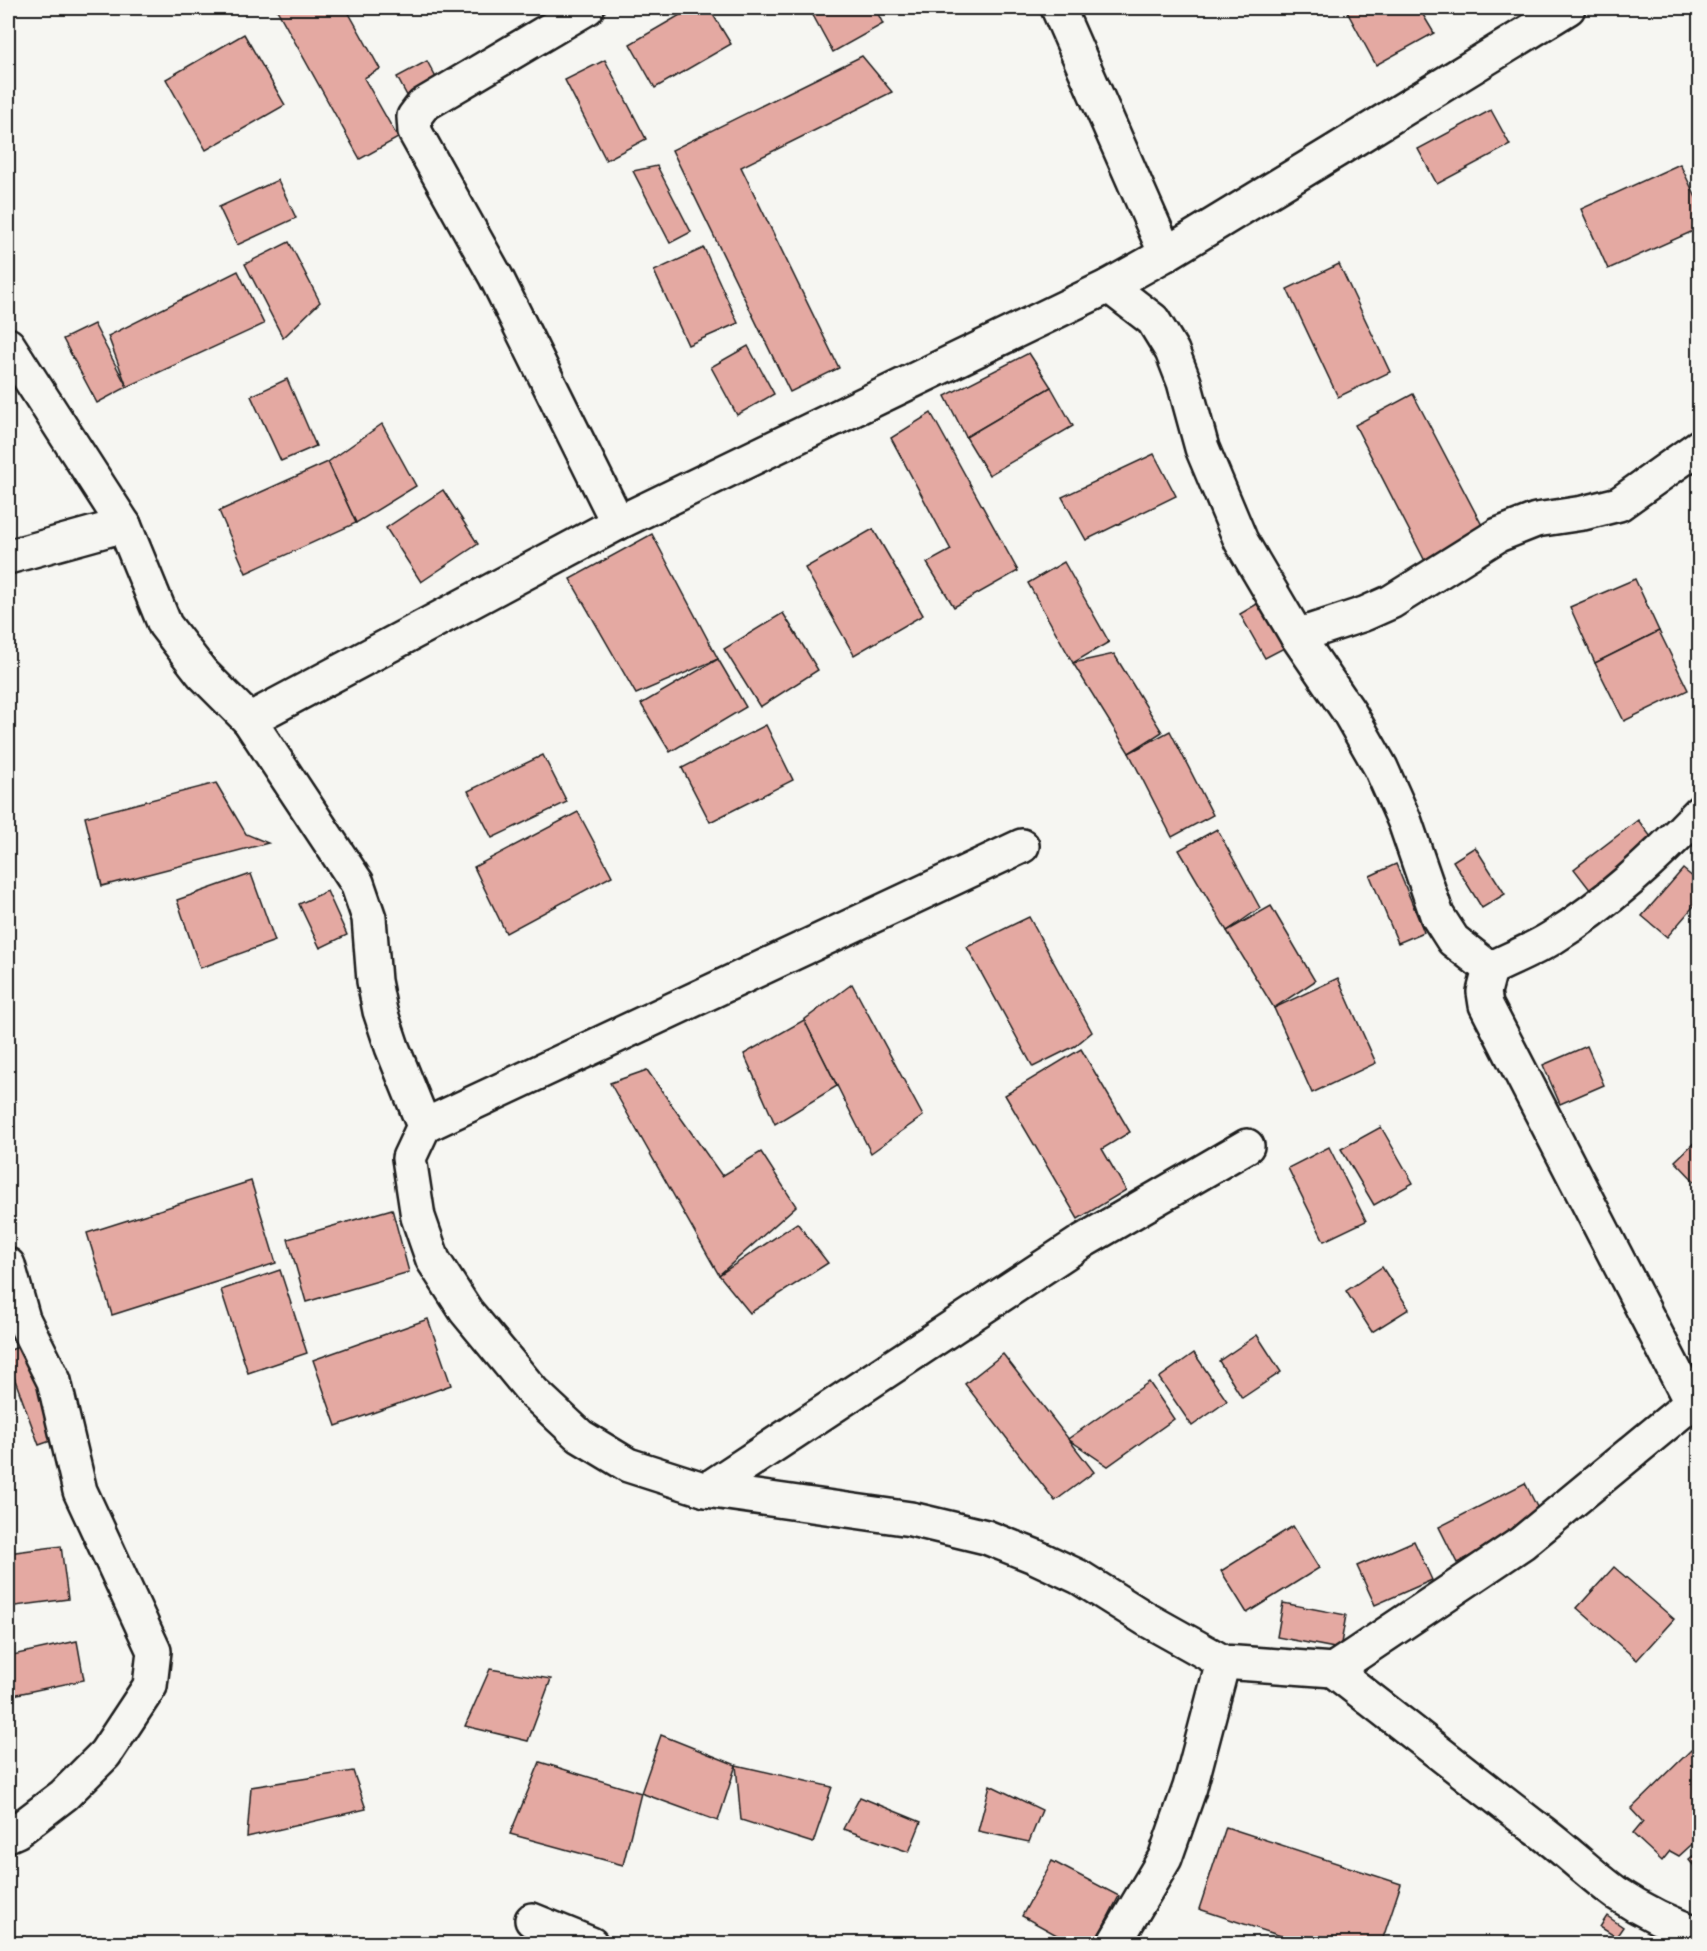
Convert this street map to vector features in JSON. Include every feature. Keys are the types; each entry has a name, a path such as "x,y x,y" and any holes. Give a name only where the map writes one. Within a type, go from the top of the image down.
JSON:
{"street":[{"path":"587,8 423,105 414,117 415,132 496,278 618,523"},
{"path":"1058,8 1166,254"},
{"path":"249,720 618,523 1109,286 1166,254 1566,8"},
{"path":"1109,286 1153,321 1172,351 1184,382 1202,448 1241,541 1297,636 1349,712 1381,768 1405,822 1437,915 1453,940 1490,969"},
{"path":"8,345 124,525 165,625 202,673 249,720 357,883 369,918 374,981 380,1011 424,1126"},
{"path":"1297,636 1364,614 1391,602 1498,535 1536,520 1582,513 1619,504 1700,446"},
{"path":"8,557 124,525"},
{"path":"1490,969 1551,939 1612,895 1670,844 1700,812"},
{"path":"1022,846 424,1126 409,1158 418,1217 433,1260 466,1311 533,1392 579,1436 627,1465 706,1490 911,1519 986,1537 1079,1577 1146,1619 1223,1662 1333,1670 1523,1819 1552,1839 1615,1892 1667,1923 1700,1934"},
{"path":"1333,1670 1522,1543 1695,1399 1485,1005 1490,969"},
{"path":"706,1490 1083,1241 1247,1146"},
{"path":"8,1265 15,1322 54,1381 80,1491 154,1651 150,1686 105,1754 64,1795 17,1831 8,1835"},
{"path":"1114,1944 1165,1858 1190,1787 1223,1662"},
{"path":"532,1920 591,1944"}],"building":[{"path":"276,8 346,8 380,69 364,78 398,138 360,159"},
{"path":"692,8 709,8 731,44 655,88 630,44"},
{"path":"809,8 875,8 883,24 833,52"},
{"path":"1345,8 1419,8 1434,33 1376,65"},
{"path":"244,34 285,105 206,150 166,79"},
{"path":"862,56 892,92 741,167 839,368 790,392 672,150"},
{"path":"605,60 646,139 606,160 565,80"},
{"path":"427,61 441,87 411,103 397,77"},
{"path":"1491,110 1510,145 1437,184 1418,149"},
{"path":"1680,164 1700,206 1700,228 1608,269 1581,209"},
{"path":"657,166 691,232 670,243 633,171"},
{"path":"278,180 296,218 237,245 219,207"},
{"path":"289,242 320,302 283,338 245,264"},
{"path":"704,248 738,323 688,345 654,271"},
{"path":"1339,264 1390,372 1338,397 1287,289"},
{"path":"238,271 264,324 127,387 108,336"},
{"path":"94,324 127,387 97,403 63,339"},
{"path":"748,346 774,394 737,415 711,367"},
{"path":"1029,353 1051,387 966,437 945,396"},
{"path":"287,379 316,446 281,461 251,396"},
{"path":"1051,387 1073,426 989,475 966,437"},
{"path":"1413,394 1485,531 1426,563 1355,425"},
{"path":"931,413 1018,571 954,607 927,563 951,550 891,438"},
{"path":"382,424 416,486 356,523 328,462"},
{"path":"1154,454 1176,496 1086,540 1062,497"},
{"path":"328,462 356,523 246,573 219,511"},
{"path":"443,490 478,544 421,582 386,528"},
{"path":"873,529 923,615 854,655 805,568"},
{"path":"652,534 718,659 636,694 570,579"},
{"path":"1064,562 1109,642 1073,663 1028,583"},
{"path":"1635,579 1659,631 1595,663 1570,607"},
{"path":"1262,601 1288,646 1265,658 1240,614"},
{"path":"783,613 818,670 760,707 724,649"},
{"path":"1659,631 1688,690 1624,721 1595,663"},
{"path":"1114,654 1162,732 1129,753 1073,663"},
{"path":"718,659 746,707 670,752 641,704"},
{"path":"766,725 793,780 710,822 682,768"},
{"path":"1170,731 1213,815 1172,837 1129,753"},
{"path":"543,755 567,802 492,838 468,791"},
{"path":"216,783 246,834 268,843 102,886 85,817"},
{"path":"578,812 612,876 506,933 474,867"},
{"path":"1638,820 1655,842 1591,891 1574,869"},
{"path":"1217,829 1260,908 1227,931 1179,850"},
{"path":"1475,847 1505,894 1482,908 1453,861"},
{"path":"1396,864 1424,932 1398,943 1370,876"},
{"path":"1683,869 1700,883 1700,899 1667,937 1642,916"},
{"path":"251,874 275,941 200,968 177,900"},
{"path":"327,891 347,935 320,948 299,904"},
{"path":"1271,906 1315,981 1274,1008 1227,931"},
{"path":"1029,917 1092,1032 1075,1046 1033,1067 967,947"},
{"path":"1338,978 1376,1063 1312,1093 1274,1008"},
{"path":"852,984 923,1116 871,1153 804,1020"},
{"path":"804,1020 837,1086 775,1124 744,1054"},
{"path":"1587,1046 1604,1085 1560,1104 1543,1065"},
{"path":"1081,1049 1130,1132 1102,1149 1126,1190 1078,1219 1005,1095"},
{"path":"647,1070 722,1176 761,1152 796,1206 719,1275 610,1083"},
{"path":"1381,1127 1413,1183 1374,1205 1341,1149"},
{"path":"1700,1137 1700,1187 1675,1161"},
{"path":"1329,1147 1366,1221 1324,1241 1288,1168"},
{"path":"251,1181 276,1263 112,1315 87,1233"},
{"path":"392,1209 409,1272 306,1302 288,1239"},
{"path":"797,1223 828,1263 750,1313 719,1275"},
{"path":"1382,1267 1409,1309 1372,1332 1346,1291"},
{"path":"280,1270 307,1353 248,1373 221,1290"},
{"path":"428,1319 451,1385 336,1426 313,1360"},
{"path":"1257,1335 1281,1372 1242,1398 1219,1361"},
{"path":"28,1343 62,1437 39,1445 8,1361 8,1351"},
{"path":"1194,1353 1227,1401 1192,1426 1159,1378"},
{"path":"1003,1354 1094,1472 1055,1501 965,1384"},
{"path":"1149,1382 1174,1419 1108,1466 1068,1439"},
{"path":"1525,1483 1543,1519 1457,1563 1439,1527"},
{"path":"1293,1526 1319,1568 1247,1613 1221,1571"},
{"path":"1414,1541 1432,1580 1375,1605 1357,1566"},
{"path":"61,1546 68,1599 8,1607 8,1553"},
{"path":"1614,1567 1674,1619 1637,1660 1577,1608"},
{"path":"1283,1603 1346,1615 1340,1649 1277,1637"},
{"path":"77,1641 84,1680 8,1696 8,1656"},
{"path":"490,1669 551,1679 528,1741 465,1726"},
{"path":"661,1735 736,1765 718,1821 641,1793"},
{"path":"1692,1749 1700,1757 1700,1837 1679,1856 1670,1851 1662,1861 1633,1834 1643,1822 1631,1809"},
{"path":"540,1762 641,1793 623,1865 510,1834"},
{"path":"736,1765 832,1787 813,1843 741,1820"},
{"path":"353,1771 366,1809 247,1837 251,1787"},
{"path":"990,1785 1042,1810 1029,1842 978,1831"},
{"path":"860,1797 921,1822 909,1852 843,1829"},
{"path":"1226,1827 1401,1884 1381,1944 1305,1944 1199,1909"},
{"path":"1700,1851 1700,1873 1689,1860"},
{"path":"1052,1861 1119,1896 1094,1944 1073,1944 1022,1916"},
{"path":"1607,1916 1623,1927 1616,1937 1600,1927"}]}
